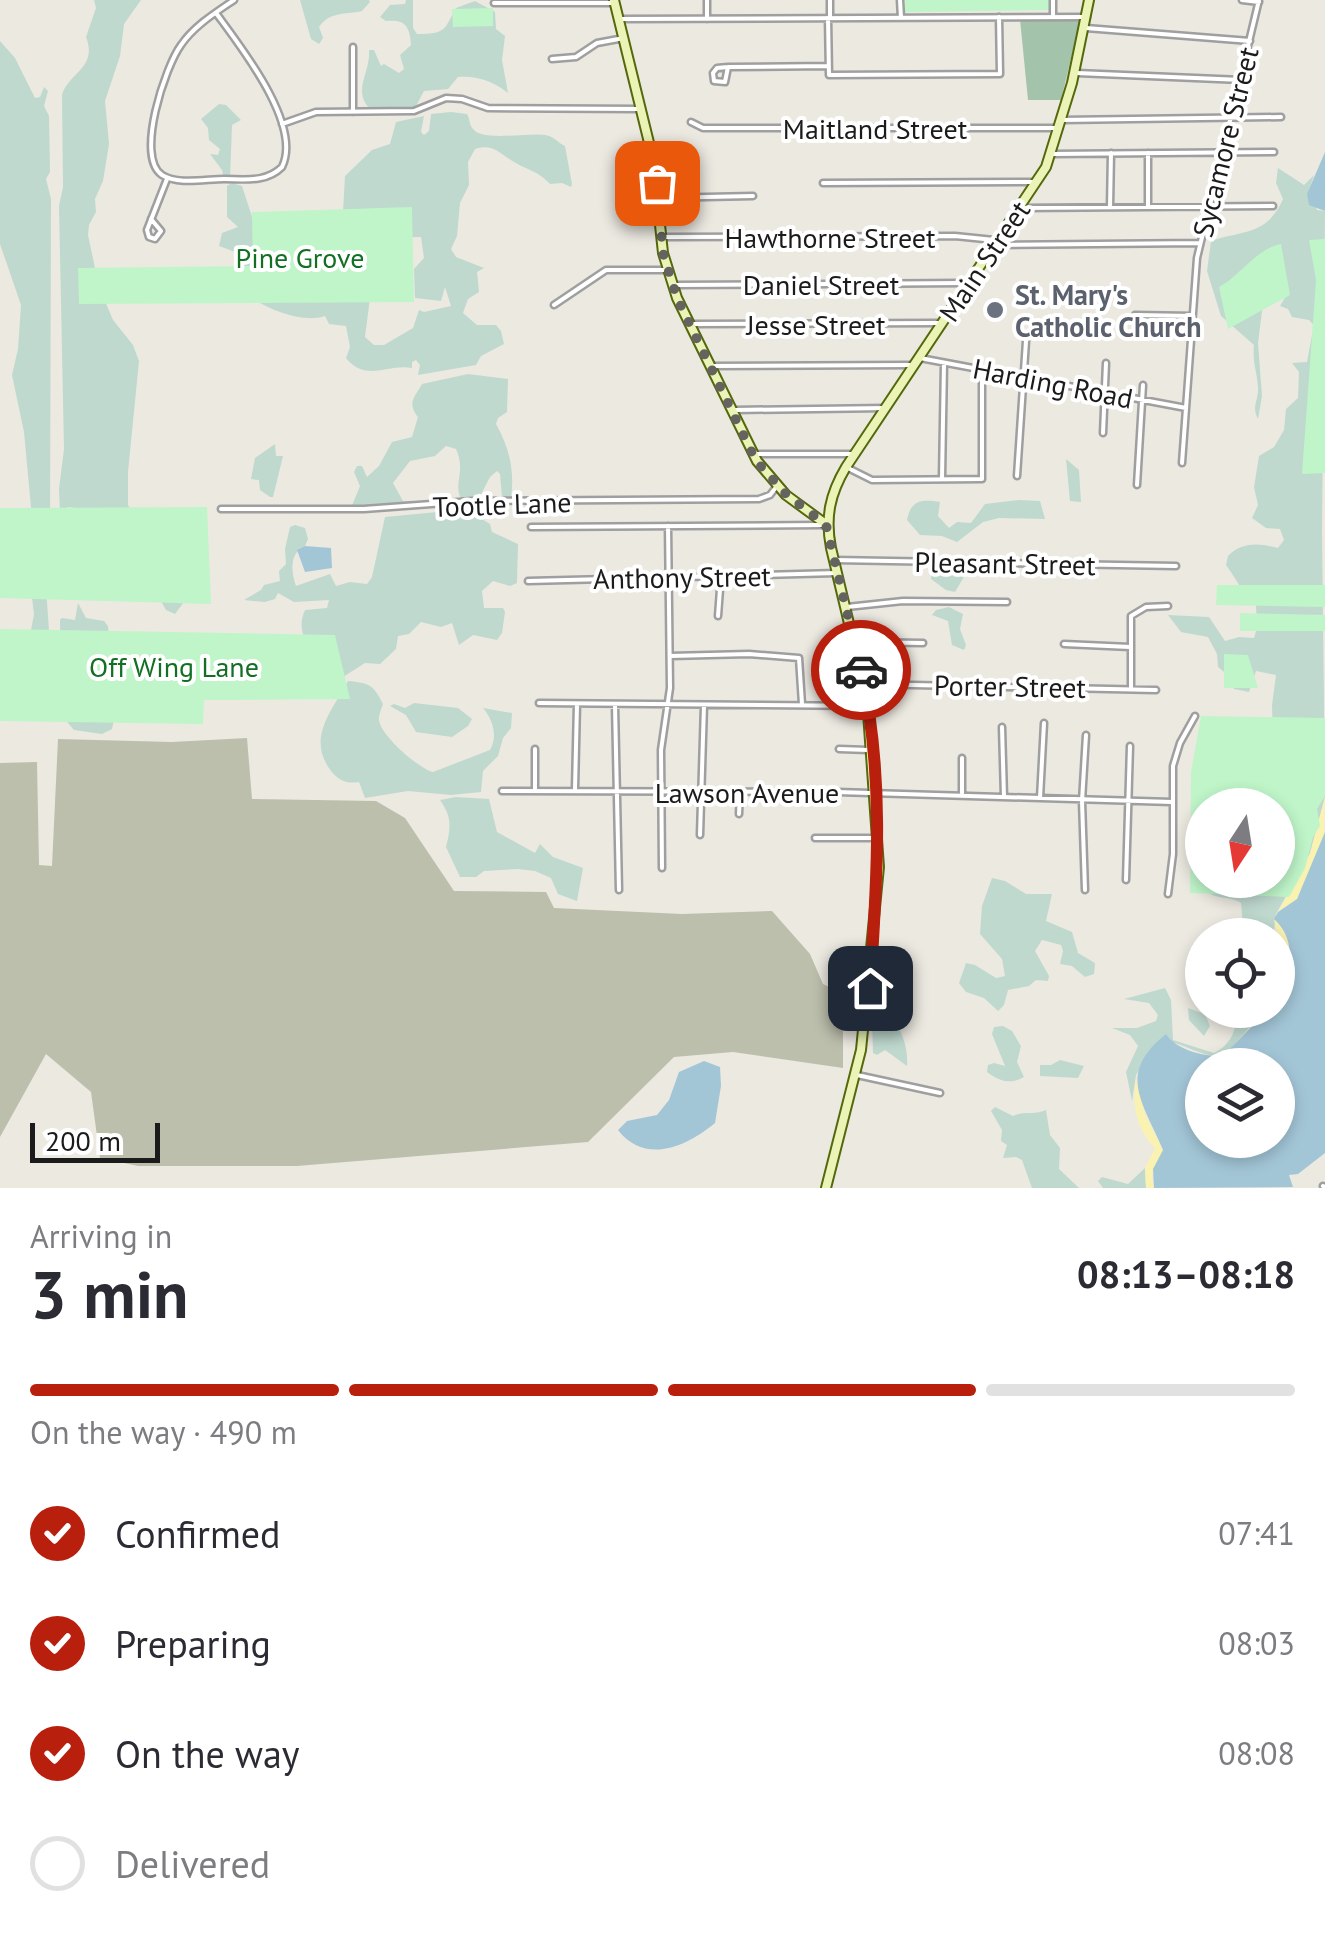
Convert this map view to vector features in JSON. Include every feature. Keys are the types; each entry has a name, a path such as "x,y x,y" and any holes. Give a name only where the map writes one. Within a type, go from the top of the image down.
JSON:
{"main road":[{"name":"Main Street","path":"826,525 830,501 846,466 997,243 1052,154 1089,0"},
{"path":"614,2 641,109 672,284 752,454 777,486 826,525 865,684 876,793 878,887 856,1075 826,1188"}],"street":[{"path":"216,13 260,72 288,152 282,167 259,179 167,178 154,166 149,149 166,76 181,44 216,13 234,0"},
{"path":"707,0 707,19"},
{"path":"830,0 829,75 1000,74 999,17"},
{"path":"900,0 900,18"},
{"path":"1053,0 1053,17"},
{"path":"1242,0 1259,1"},
{"name":"Sycamore Street","path":"1182,464 1200,243 1259,1"},
{"path":"494,3 614,2"},
{"path":"619,19 1087,16"},
{"path":"1085,28 1250,41"},
{"path":"552,59 576,57 597,43 624,38"},
{"path":"353,47 353,112"},
{"path":"728,67 829,66"},
{"path":"1074,73 1242,80"},
{"path":"281,125 316,112 414,111 446,98 488,108 641,109"},
{"name":"Maitland Street","path":"691,122 704,128 1281,117"},
{"path":"1052,154 1274,152"},
{"path":"1110,207 1111,153"},
{"path":"1148,153 1148,207"},
{"path":"151,220 167,178"},
{"path":"823,183 1037,182"},
{"path":"658,198 753,196"},
{"path":"1020,208 1274,206"},
{"name":"Hawthorne Street","path":"661,237 954,236 997,243 1200,243"},
{"path":"554,305 572,296 600,272 667,270"},
{"name":"Daniel Street","path":"672,284 970,283"},
{"path":"1135,315 1192,316"},
{"name":"Jesse Street","path":"688,324 943,323"},
{"path":"1017,476 1026,341"},
{"path":"942,478 944,363"},
{"name":"Harding Road","path":"708,366 944,363 1186,408"},
{"path":"1103,433 1106,363"},
{"path":"846,466 872,480 982,479 982,370"},
{"path":"1137,485 1143,384"},
{"path":"730,410 886,408"},
{"path":"752,454 855,454"},
{"name":"Tootle Lane","path":"221,510 364,509 472,501 759,499 770,495 777,486"},
{"path":"531,527 826,525"},
{"path":"662,868 661,750 670,688 668,526"},
{"name":"Pleasant Street","path":"834,560 1176,566"},
{"name":"Anthony Street","path":"528,580 837,574"},
{"path":"718,616 720,576"},
{"path":"845,608 908,601 1007,602"},
{"path":"1131,688 1131,616 1146,607 1168,606"},
{"path":"854,642 923,642"},
{"path":"1064,644 1130,647"},
{"path":"670,656 749,654 799,658 802,704"},
{"name":"Porter Street","path":"865,684 1156,690"},
{"path":"539,703 868,706"},
{"path":"576,791 577,704"},
{"path":"615,704 619,890"},
{"path":"700,835 704,704"},
{"path":"1168,894 1173,854 1173,766 1195,716"},
{"path":"1040,798 1044,723"},
{"path":"1002,727 1004,797"},
{"path":"1084,890 1082,801 1086,735"},
{"path":"1126,880 1130,746"},
{"path":"535,749 535,790"},
{"path":"838,750 872,750"},
{"path":"962,758 962,796"},
{"name":"Lawson Avenue","path":"502,790 876,793 1172,802"},
{"path":"739,814 740,792"},
{"path":"814,838 878,838"},
{"path":"870,980 900,982"},
{"path":"856,1075 940,1093"}],"shaded area":[{"path":"247,738 252,799 376,801 405,818 454,891 546,892 554,908 682,914 772,911 810,954 823,984 843,994 843,1068 733,1052 674,1057 588,1142 297,1166 138,1166 100,1158 91,1092 46,1054 0,1137 0,763 37,762 39,865 52,866 58,739 172,742"}],"green space":[{"path":"94,0 141,0 124,24 120,56 105,101 109,144 88,235 99,287 113,320 133,345 139,361 128,505 184,602 175,614 166,610 158,596 75,508 68,507 60,513 64,449 59,206 63,187 62,95 86,63 86,37 96,8"},
{"path":"300,0 370,2 362,11 333,16 323,22 319,27 323,38 319,44 311,39"},
{"path":"406,0 413,0 413,28 417,34 439,32 456,8 475,1 495,12 496,29 505,36 502,60 508,93 486,80 458,77 448,89 424,91 415,108 371,110 362,89 369,50 374,50 381,66 399,73 404,69 400,55 411,45 407,28 402,22 380,17 390,5 405,4"},
{"path":"905,0 1049,0 1049,10 905,12"},
{"path":"493,8 493,26 453,27 452,9"},
{"path":"1020,19 1080,21 1061,100 1028,100"},
{"path":"0,41 15,58 35,98 40,97 44,87 48,91 44,106 49,116 50,172 46,179 51,199 50,526 31,507 24,432 12,375 21,305 0,244"},
{"path":"219,104 226,105 241,120 232,125 230,179 224,179 210,154 218,155 220,149 209,140 208,128 201,119"},
{"path":"431,114 467,114 478,133 553,138 565,146 571,187 550,184 491,148 475,149 468,162 469,185 460,203 457,236 451,249 456,257 484,268 477,272 479,292 468,299 463,313 477,325 496,325 504,344 481,356 476,365 418,375 420,365 416,360 412,368 361,369 346,358 350,347 346,326 329,324 325,316 290,315 257,301 238,253 219,246 222,233 238,227 227,217 227,186 242,186 255,226 370,298 365,337 374,345 384,345 413,328 419,310 451,306 445,287 441,301 415,298 414,269 424,258 421,237 384,238 343,212 345,176 372,150 390,144 396,122 424,116 424,135 429,131"},
{"path":"1278,168 1304,185 1314,175 1309,190 1317,210 1325,211 1325,797 1310,854 1295,880 1295,788 1275,788 1272,705 1276,675 1256,671 1249,692 1234,689 1228,675 1218,667 1217,654 1208,637 1181,632 1168,615 1209,617 1225,641 1254,638 1256,605 1226,565 1228,556 1251,545 1278,548 1284,540 1280,529 1266,528 1252,518 1258,505 1254,487 1259,456 1274,447 1284,430 1286,409 1298,398 1299,372 1292,363 1307,362 1314,325 1292,317 1288,309 1280,306 1287,294 1263,303 1258,343 1262,396 1258,419 1254,345 1221,316 1207,271 1211,241 1253,230 1277,211 1283,199 1276,183"},
{"name":"Pine Grove","path":"412,207 414,302 79,304 78,268 253,266 252,212"},
{"path":"1325,239 1325,473 1302,474 1316,280 1309,240"},
{"path":"1281,244 1290,295 1228,329 1219,287 1264,251"},
{"path":"468,374 508,379 507,412 496,424 510,460 511,498 502,497 497,471 477,502 463,502 458,490 459,457 456,449 446,446 435,456 410,461 393,483 403,501 439,502 351,508 360,486 354,472 357,466 362,466 367,477 379,466 392,442 412,437 418,417 413,400 422,384"},
{"path":"275,444 276,456 283,456 270,497 260,490 259,480 251,479 255,458"},
{"path":"1066,459 1079,470 1081,502 1070,501"},
{"path":"922,501 940,502 938,516 949,528 957,522 971,523 985,504 1040,501 1045,519 999,518 983,522 957,542 942,536 920,535 907,520 911,508"},
{"name":"Off Wing Lane","path":"207,507 211,604 0,598 0,508"},
{"path":"478,511 492,532 518,544 517,583 510,586 493,581 482,591 484,608 503,608 505,612 497,640 473,635 459,645 452,623 441,627 421,622 409,634 398,636 396,649 380,664 365,663 343,677 318,657 302,631 305,610 327,608 329,600 294,602 278,593 275,599 265,602 244,600 264,585 280,581 290,527 305,528 308,539 294,558 296,586 330,574 336,586 350,582 367,584 372,577 385,517"},
{"path":"932,567 968,570 955,592 931,579"},
{"path":"1217,585 1325,585 1325,607 1216,605"},
{"path":"46,587 49,631 30,636 32,598"},
{"path":"78,603 86,618 104,621 108,626 115,715 112,729 102,734 74,730 61,715 60,620 75,620"},
{"path":"949,607 963,614 960,629 964,650 952,645 948,621 932,615"},
{"path":"1240,613 1325,615 1325,631 1240,631"},
{"name":"Off Wing Lane","path":"0,629 335,635 350,699 204,700 203,724 0,721"},
{"path":"1224,654 1248,655 1258,688 1224,688"},
{"path":"348,681 373,688 383,704 379,719 386,734 410,758 433,772 490,750 493,728 483,708 512,713 511,728 503,738 498,756 483,771 481,792 451,795 408,791 365,798 359,782 337,777 324,759 321,736"},
{"path":"414,703 458,708 472,719 452,737 416,732 406,715 390,706 405,708"},
{"path":"1201,716 1325,718 1325,796 1317,809 1320,826 1295,886 1295,788 1191,788"},
{"path":"489,799 497,832 535,853 540,844 553,857 583,868 577,901 558,894 551,878 535,871 484,871 476,877 460,877 446,847 449,822 440,800"},
{"path":"992,878 1026,894 1052,894 1046,921 1072,932 1078,953 1095,963 1094,974 1085,977 1072,966 1060,964 1061,945 1042,940 1035,951 1048,981 1036,980 1029,986 1008,990 998,1011 984,998 966,992 959,983 966,963 996,978 1005,976 1002,959 980,934 982,906"},
{"path":"1226,898 1285,898 1276,918 1242,918 1241,903"},
{"path":"1165,988 1171,1000 1173,1040 1198,1048 1158,1041 1136,1075 1132,1101 1126,1072 1138,1046 1130,1035 1112,1028 1137,1028 1156,1021 1158,1015 1149,1003 1124,999"},
{"path":"878,1004 900,1031 907,1066 885,1050 873,1053 872,1019"},
{"path":"994,1027 1012,1031 1021,1046 1017,1062 1024,1077 1014,1081 1000,1080 987,1072 988,1065 994,1063 1005,1066 992,1034"},
{"path":"1234,1028 1249,1028 1231,1048 1221,1048"},
{"path":"1060,1060 1084,1066 1078,1078 1040,1076 1040,1065"},
{"path":"995,1107 1013,1116 1046,1110 1050,1135 1060,1148 1059,1169 1079,1188 1032,1188 1022,1160 1003,1158 1007,1145 1001,1141 1002,1130 991,1111"},
{"path":"1145,1168 1146,1188 1103,1188 1098,1181 1102,1177 1128,1184"}],"sand":[{"path":"1325,797 1324,838 1297,899 1278,912 1286,898 1295,898 1295,881 1310,853"},
{"path":"1136,1080 1145,1114 1163,1150 1152,1176 1154,1188 1146,1188 1145,1168 1155,1148 1137,1117"}],"water":[{"path":"1325,152 1325,211 1309,205 1307,194"},
{"path":"305,546 331,548 332,568 305,572 297,550"},
{"path":"1325,832 1325,1153 1298,1174 1289,1175 1293,1187 1154,1188 1153,1169 1163,1150 1142,1103 1138,1076 1151,1048 1166,1034 1186,1048 1185,1158 1295,1158 1295,1048 1231,1048 1250,1028 1295,1028 1295,918 1275,918 1297,899"},
{"path":"704,1061 720,1067 715,1123 666,1149 640,1147 618,1130 627,1121 657,1115 669,1100 679,1072"}],"way so far":[{"path":"657,183 663,253 677,298 756,461 786,494 826,525 861,670"}],"place":[{"name":"St. Mary's Catholic Church","path":"995,310"}],"route":[{"path":"861,670 870,720 879,857 870,988"}]}
